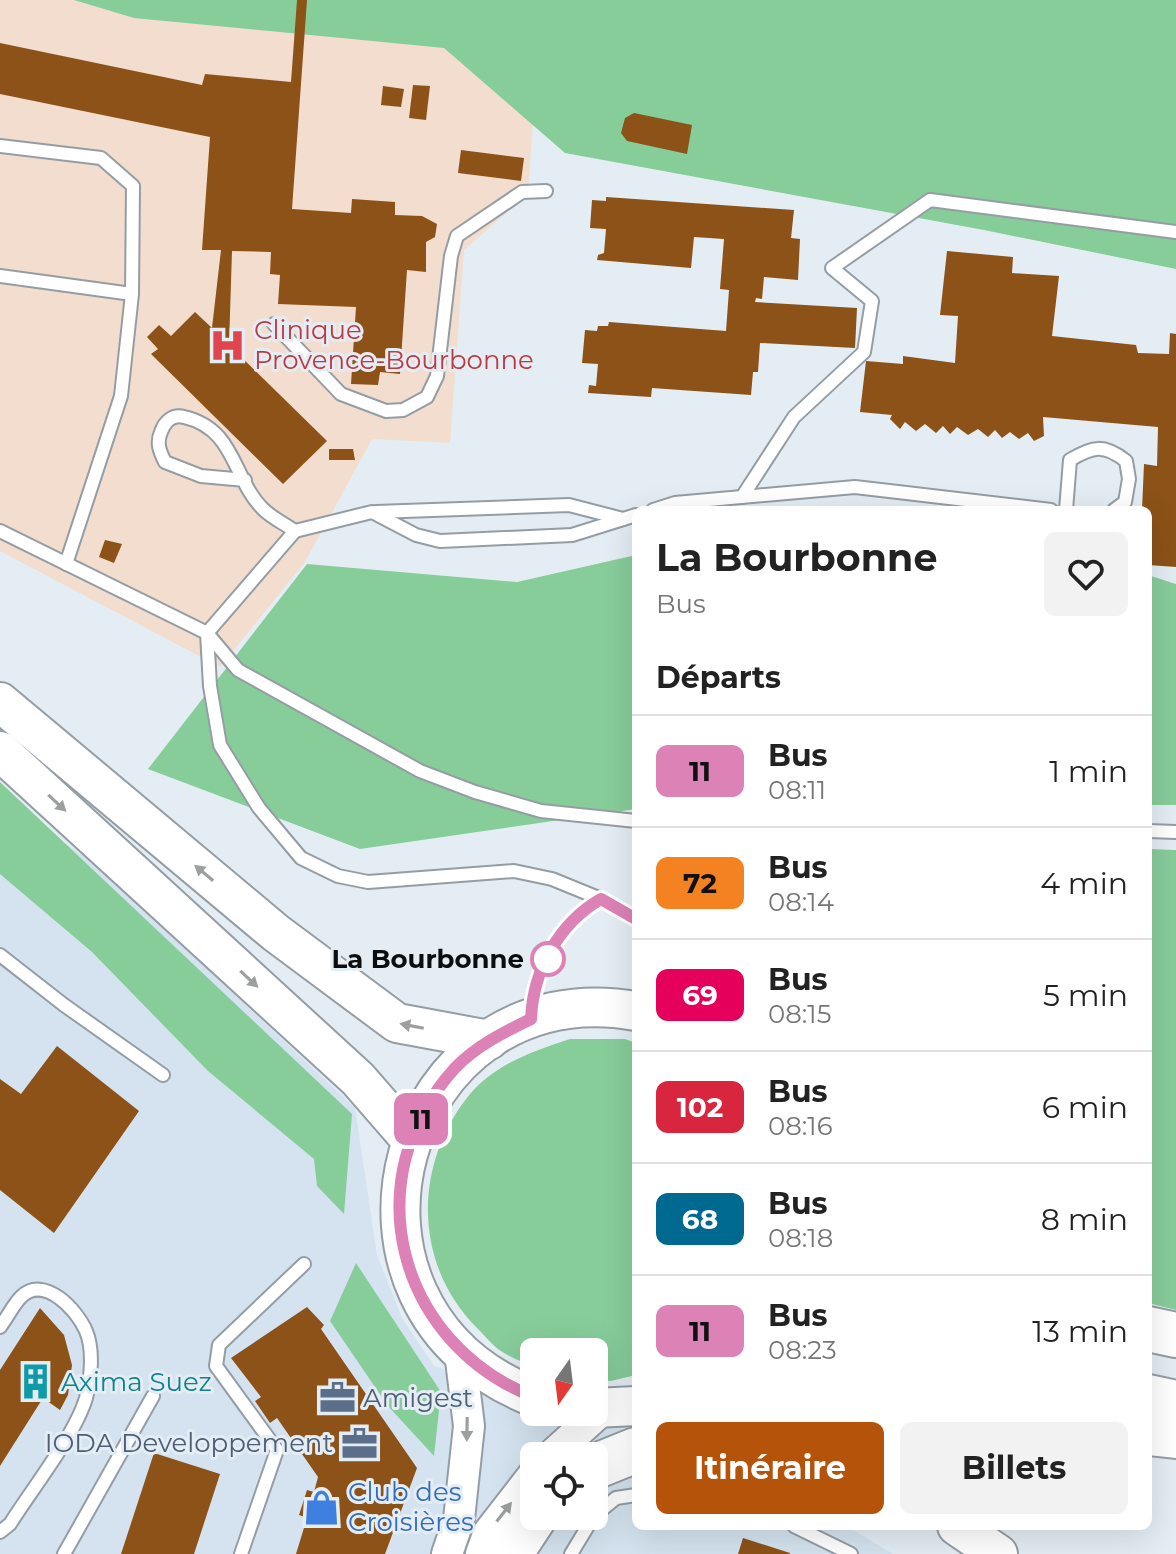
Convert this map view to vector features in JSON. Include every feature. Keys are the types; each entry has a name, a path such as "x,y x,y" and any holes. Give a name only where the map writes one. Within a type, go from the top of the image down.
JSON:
{"highway":[{"path":"1152,1330 1176,1335"},
{"path":"1152,1398 1176,1403"},
{"path":"1152,1433 1176,1436"},
{"path":"608,1461 632,1452"},
{"path":"510,1554 526,1530"}],"main road":[{"path":"0,702 276,933 397,1023 489,1040"},
{"path":"0,751 358,1079 411,1140"},
{"path":"520,1390 484,1372 460,1352 438,1327 421,1299 401,1237 402,1172 411,1140 438,1090 456,1068 489,1040 531,1019 572,1009 615,1007 632,1010"}],"street":[{"path":"447,1554 459,1519 469,1426 460,1352"},
{"path":"568,1442 611,1407"},
{"path":"481,1554 489,1532 520,1492"}],"lane":[{"path":"0,146 101,158 133,186 132,294 121,396 66,564"},
{"path":"274,324 341,394 386,411 403,410 427,397 437,376 451,256 457,236 522,192 546,191"},
{"path":"742,497 794,417 864,352 872,301 832,268 930,200 1176,232"},
{"path":"0,276 132,294"},
{"path":"245,480 201,476 165,462 158,448 160,433 169,419 179,416 203,422 226,444 263,509 295,531"},
{"path":"1066,506 1070,460 1091,447 1111,449 1126,461 1129,479 1125,502 1120,506"},
{"path":"666,506 855,487 1017,506"},
{"path":"623,519 569,505 372,512 295,531 207,633 210,686 220,745 259,808 301,858 338,876 368,882 514,871 552,879 601,899 632,917"},
{"path":"372,512 416,535 440,541 572,535 632,516"},
{"path":"0,531 207,633 238,670 420,771 475,792 541,811 632,821"},
{"path":"1152,831 1176,832"},
{"path":"531,1019 532,997 558,934 578,912 601,899"},
{"path":"0,955 163,1075"},
{"path":"241,1554 277,1450 216,1366 219,1345 304,1264"},
{"path":"0,1327 22,1296 34,1290 46,1290 66,1301 86,1332 91,1368 85,1399 75,1421 10,1524 0,1532"},
{"path":"64,1554 153,1396"},
{"path":"608,1505 616,1498 632,1496"},
{"path":"571,1554 586,1530"},
{"path":"802,1530 851,1554"}],"shaded area":[{"name":"Clinique Provence-Bourbonne","path":"0,0 541,0 528,194 464,250 450,443 372,439 305,562 220,667 0,551"},
{"path":"0,810 24,814 100,868 355,1108 377,1255 402,1318 434,1366 520,1394 520,1426 608,1424 632,1432 632,1530 854,1530 893,1554 0,1554"}],"green space":[{"path":"74,0 1176,0 1176,269 984,230 565,153 444,48 134,18"},
{"path":"632,556 632,810 360,849 148,769 307,564 517,582"},
{"path":"1152,576 1176,584 1176,805 1152,805"},
{"path":"0,782 352,1114 344,1214 317,1186 314,1159 208,1071 92,952 0,874"},
{"path":"1152,849 1176,850 1176,1310 1152,1304"},
{"path":"570,1039 632,1042 632,1376 608,1381 608,1338 520,1338 520,1361 509,1356 495,1347 457,1304 442,1276 432,1246 428,1215 430,1183 438,1152 451,1122 470,1094 503,1067"},
{"path":"356,1263 441,1392 434,1456 388,1406 330,1321"}],"building":[{"path":"297,0 307,0 292,209 351,213 352,199 395,202 395,215 422,216 437,224 435,237 426,242 426,272 407,270 400,374 380,372 378,385 351,384 356,307 278,304 280,275 270,274 271,252 232,251 229,345 327,441 283,484 151,354 158,349 147,337 159,325 171,336 195,312 212,328 221,250 202,250 210,137 0,94 0,43 202,85 205,74 291,82"},
{"path":"413,85 430,86 426,120 409,118"},
{"path":"383,86 404,89 401,107 381,105"},
{"path":"634,113 692,125 687,154 627,141 621,133 625,118"},
{"path":"461,150 524,158 521,181 458,173"},
{"path":"606,197 794,210 791,238 800,239 798,280 764,277 762,299 756,298 755,302 857,308 855,348 760,343 758,372 753,372 751,395 652,388 651,397 588,393 589,385 596,386 598,364 582,363 585,330 597,331 598,326 608,326 609,322 726,331 729,290 720,289 724,239 694,237 691,268 597,260 598,255 604,253 606,229 590,228 592,200 606,201"},
{"path":"947,251 1013,257 1012,273 1059,276 1052,336 1136,345 1138,353 1169,354 1170,333 1176,334 1176,567 1152,565 1152,506 1142,506 1144,464 1157,466 1158,427 1043,417 1044,436 1034,441 1028,433 1019,439 1010,432 1002,438 995,430 988,437 978,429 968,435 957,427 950,434 943,426 936,433 925,424 916,431 905,422 900,429 890,419 892,415 860,412 866,361 903,364 903,356 955,363 958,316 940,315"},
{"path":"329,449 353,449 355,460 329,460"},
{"path":"105,540 122,544 114,563 99,557"},
{"path":"57,1046 139,1111 54,1233 0,1190 0,1079 21,1094"},
{"path":"307,1307 324,1325 321,1329 417,1468 385,1554 296,1554 307,1518 299,1515 307,1490 314,1492 318,1477 277,1418 270,1423 255,1401 261,1397 231,1358"},
{"name":"Axima Suez","path":"40,1308 64,1335 72,1365 68,1395 60,1410 43,1398 0,1466 0,1370"},
{"path":"154,1453 220,1474 194,1554 121,1554"},
{"path":"743,1538 790,1553 790,1554 738,1554"}],"bus line":[{"name":"11","path":"520,1392 484,1372 460,1352 438,1327 421,1299 408,1269 401,1237 399,1204 402,1172 411,1140 429,1102 456,1068 489,1040 531,1019 532,997 558,934 578,912 601,899 632,915"}],"place":[{"name":"Clinique Provence-Bourbonne","path":"228,345"},
{"name":"La Bourbonne","path":"548,959"},
{"name":"Axima Suez","path":"35,1382"},
{"name":"Amigest","path":"337,1398"},
{"name":"IODA Developpement","path":"359,1443"},
{"name":"Club des Croisières","path":"322,1507"}]}
